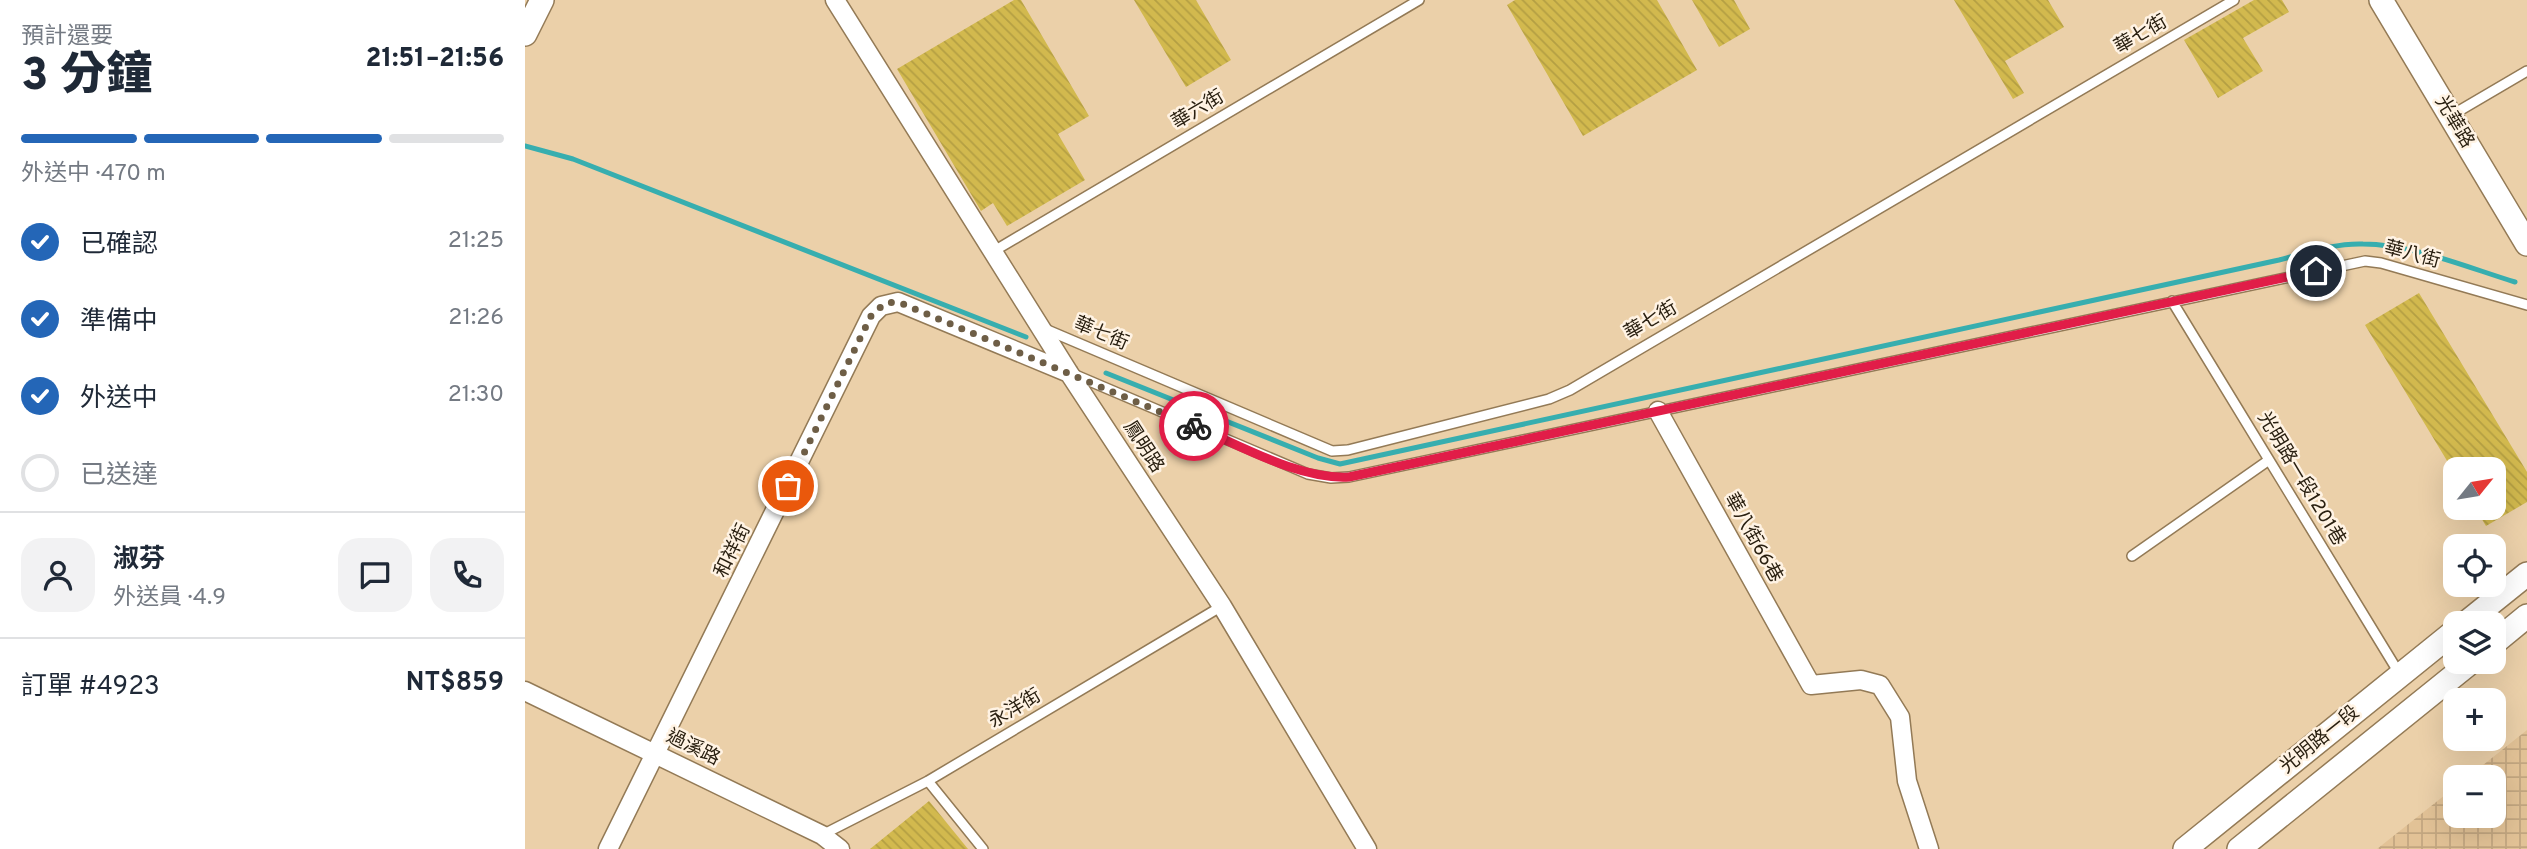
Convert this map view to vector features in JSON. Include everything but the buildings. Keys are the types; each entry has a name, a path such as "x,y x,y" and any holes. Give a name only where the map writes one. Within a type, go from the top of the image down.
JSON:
{"street":[{"name":"鳳明路","path":"835,0 1069,373 1222,606 1367,849"},
{"name":"光華路","path":"2381,0 2527,244"},
{"name":"和祥街","path":"608,849 871,316 881,306 898,302 1069,373"},
{"name":"華八街66巷","path":"1658,411 1811,685 1861,680 1880,685 1900,717 1907,780 1929,849"},
{"path":"2481,611 2527,574"},
{"path":"2506,633 2527,616"},
{"name":"光明路一段","path":"2185,849 2443,641"},
{"name":"光明路一段","path":"2239,849 2456,674"},
{"name":"過溪路","path":"525,691 822,835 840,849"}],"lane":[{"name":"華六街","path":"994,251 1419,0"},
{"name":"華七街","path":"1043,328 1332,451 1348,450 1549,399 1570,390 2234,0"},
{"path":"2451,116 2527,71"},
{"name":"華八街","path":"1069,373 1308,474 1331,478 1349,477 2365,261 2381,263 2527,305"},
{"name":"光明路一段1201巷","path":"2172,301 2400,675"},
{"path":"2132,556 2269,460"},
{"name":"永洋街","path":"822,835 927,781 1222,606"},
{"path":"927,781 983,849"}],"shaded area":[{"path":"2527,730 2527,849 2377,849 2443,797 2443,828 2506,828 2506,765 2483,765 2501,751 2506,751 2506,747"}],"waterway":[{"path":"525,146 573,159 1026,337"},
{"path":"1106,373 1318,458 1340,464 2342,245 2401,248 2515,282"}],"way so far":[{"path":"788,486 871,316 889,302 898,302 1194,426"}],"route":[{"path":"1194,426 1308,474 1331,478 1349,477 2316,271"}]}
